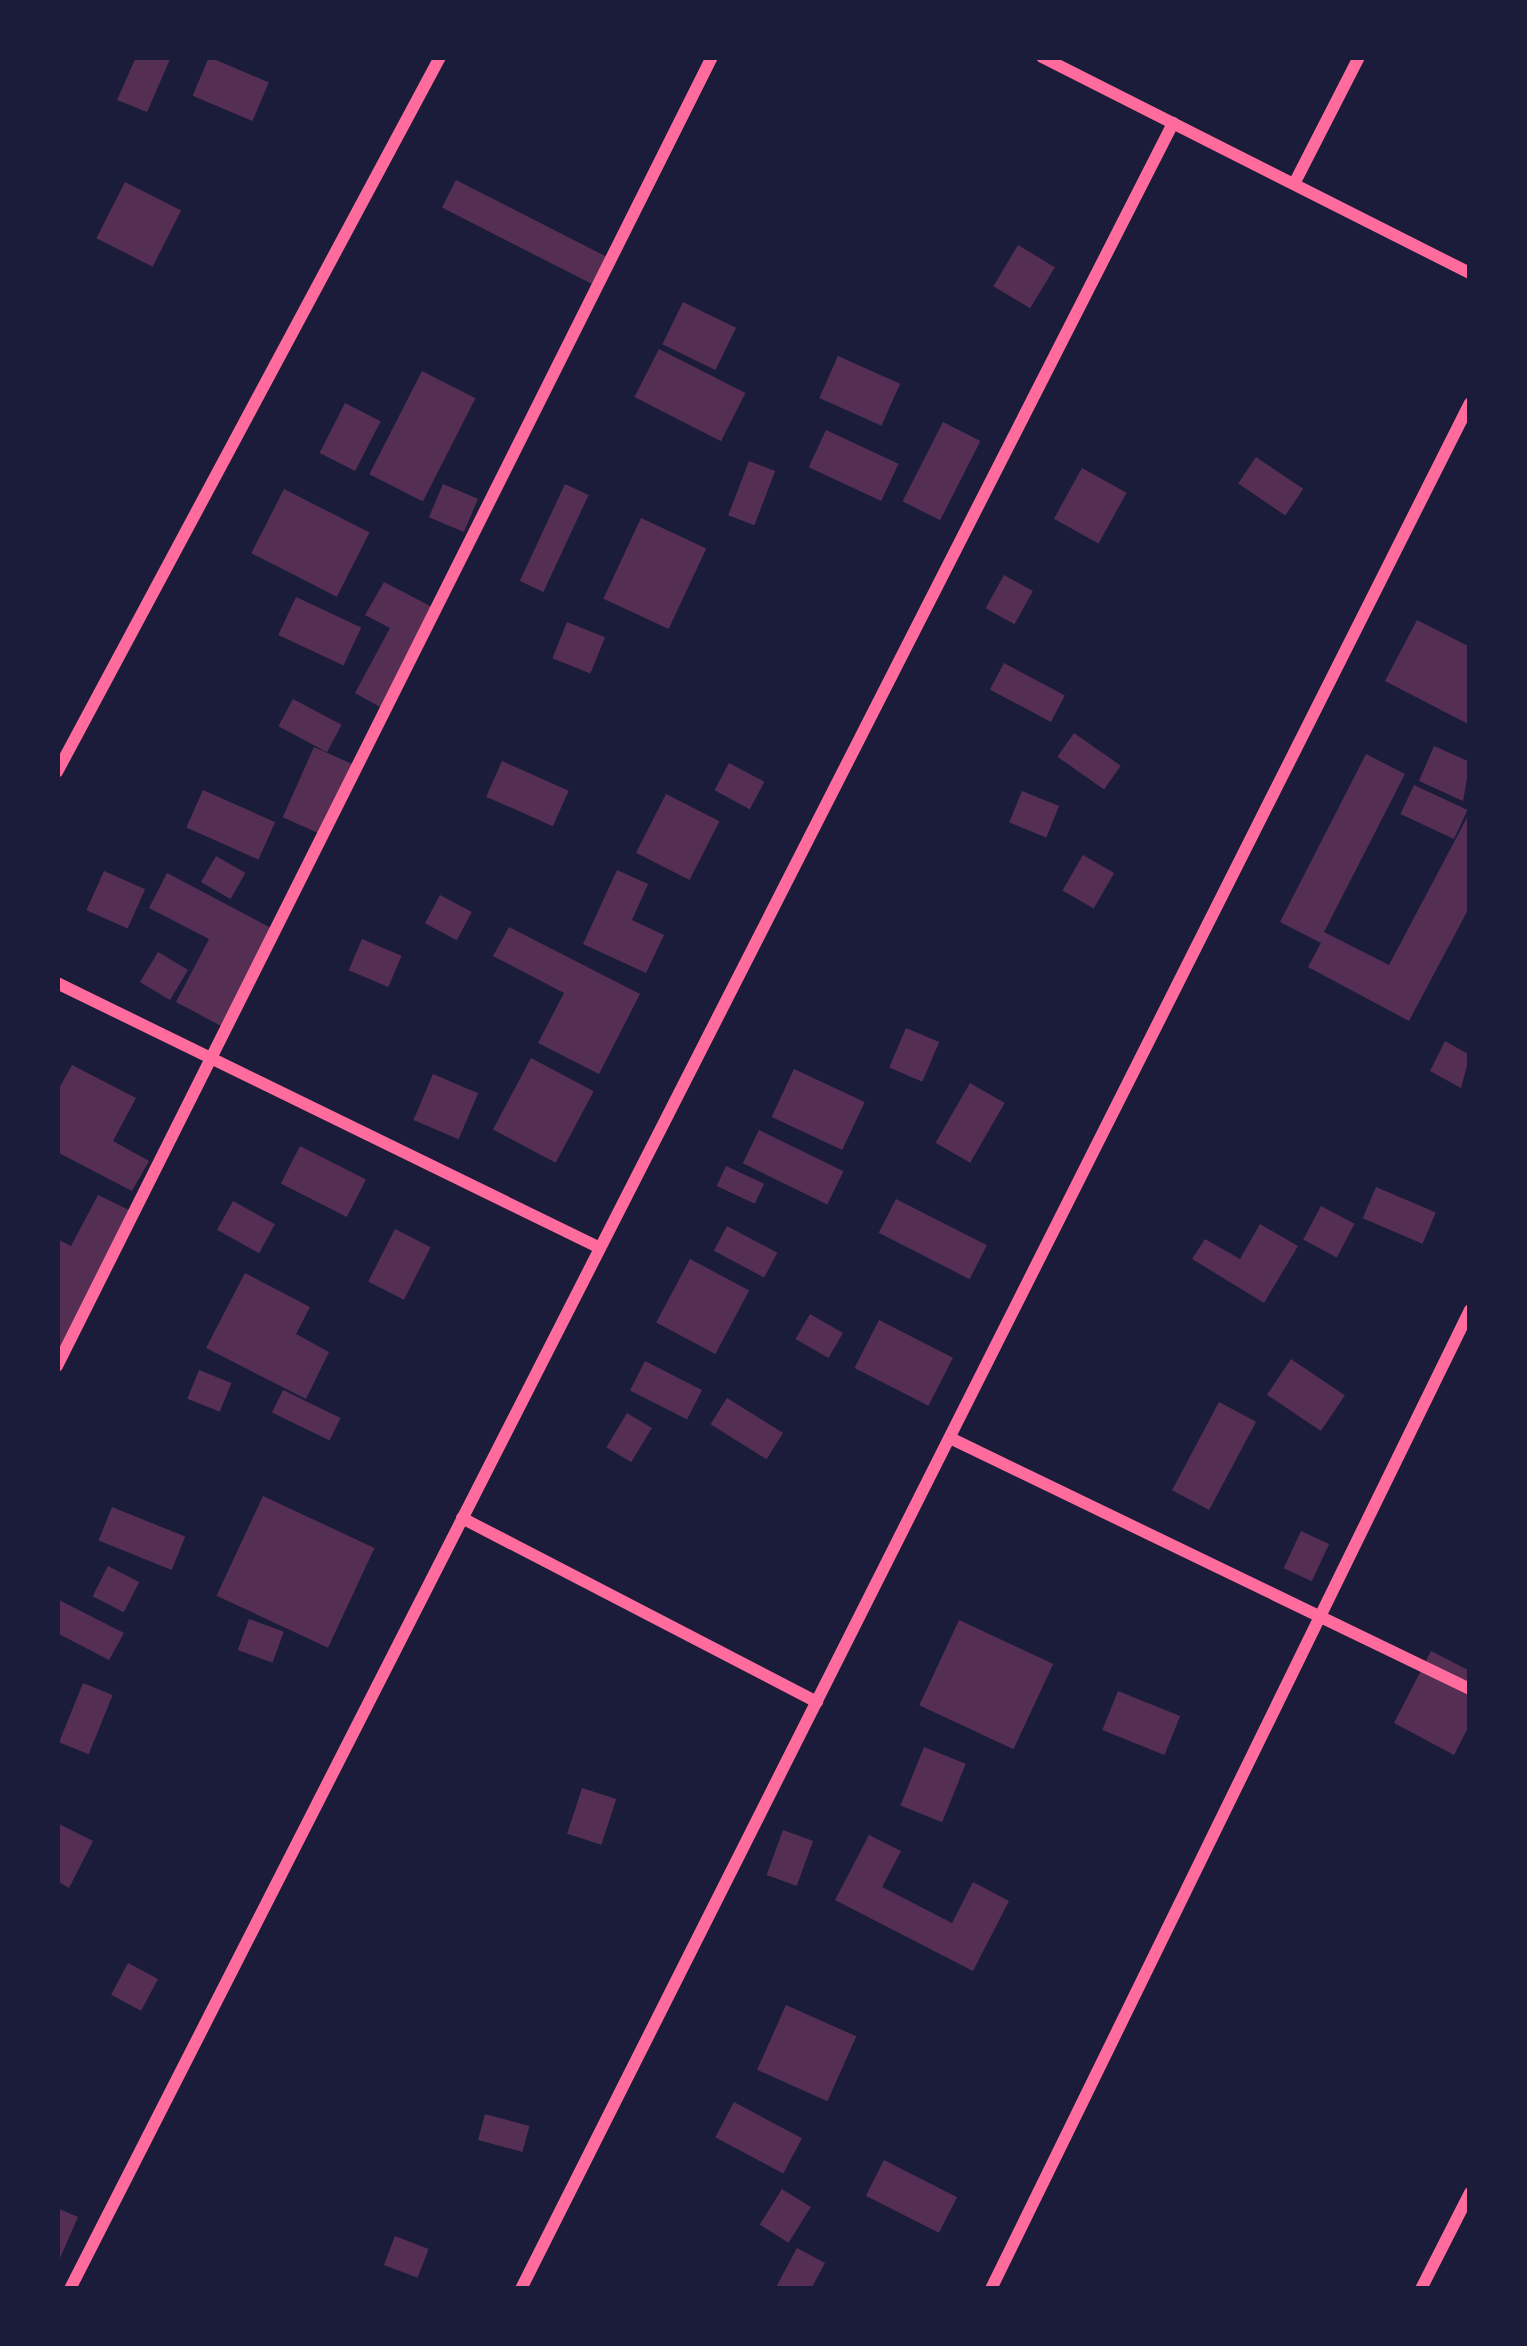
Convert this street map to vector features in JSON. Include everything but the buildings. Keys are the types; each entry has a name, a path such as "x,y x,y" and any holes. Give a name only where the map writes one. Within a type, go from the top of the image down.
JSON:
{"street":[{"path":"59,764 440,57"},
{"path":"57,1366 712,57"},
{"path":"1042,57 1470,274"},
{"path":"1294,184 1358,57"},
{"path":"70,2289 1173,123"},
{"path":"521,2289 1470,404"},
{"path":"57,983 600,1249"},
{"path":"991,2289 1470,1310"},
{"path":"950,1438 1322,1613 1470,1689"},
{"path":"462,1518 817,1702"},
{"path":"1421,2289 1470,2194"}]}
